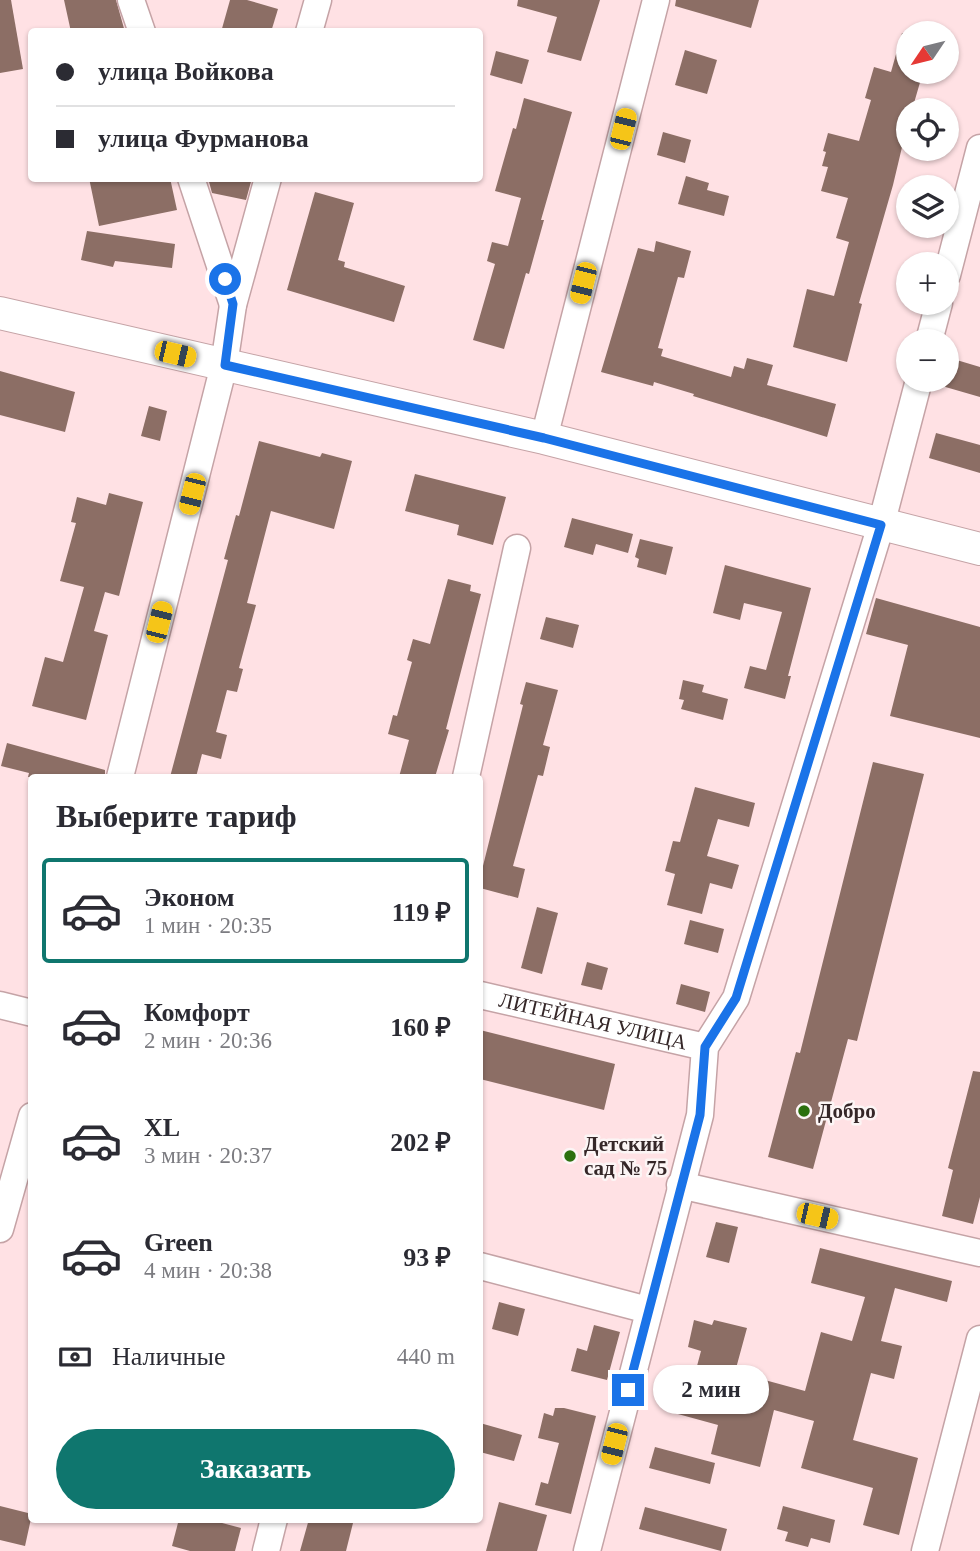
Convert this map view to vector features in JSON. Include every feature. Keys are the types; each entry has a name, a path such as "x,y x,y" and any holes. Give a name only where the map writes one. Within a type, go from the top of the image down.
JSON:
{"street":[{"path":"131,0 141,28"},
{"path":"310,28 318,0"},
{"path":"544,438 656,0"},
{"path":"953,252 980,148"},
{"path":"192,182 233,304"},
{"path":"121,774 225,365 233,304 267,182"},
{"path":"0,313 544,438 980,549"},
{"path":"587,1551 700,1115 705,1047 736,998 881,525 916,392"},
{"path":"467,774 517,548"},
{"name":"ЛИТЕЙНАЯ УЛИЦА","path":"483,996 705,1047"},
{"path":"0,1005 28,1012"},
{"path":"0,1229 28,1130"},
{"path":"681,1185 980,1252"},
{"path":"483,1267 648,1310"},
{"path":"925,1551 980,1339"},
{"path":"266,1551 273,1523"}],"building":[{"path":"0,0 11,0 23,69 0,73"},
{"path":"64,0 116,0 124,28 70,28"},
{"path":"230,0 247,0 278,9 272,28 222,28"},
{"path":"518,0 600,0 581,61 547,52 557,17 517,6"},
{"path":"676,0 759,0 751,28 675,6"},
{"path":"685,50 717,60 707,94 675,85"},
{"path":"496,51 529,60 522,84 490,75"},
{"path":"896,54 896,84 920,84 915,98 896,98 896,161 899,161 859,303 862,304 847,362 793,347 807,289 834,296 849,242 836,238 848,198 821,191 828,167 822,166 828,133 859,141 871,100 865,98 874,67 891,72"},
{"path":"524,98 572,112 541,220 544,220 529,274 526,273 504,349 473,340 495,264 487,261 492,242 508,246 521,198 495,191"},
{"path":"663,132 691,140 685,163 657,155"},
{"path":"686,176 709,183 707,190 729,196 724,216 678,204"},
{"path":"90,182 171,182 177,210 99,226"},
{"path":"209,182 251,182 246,200 212,193"},
{"path":"315,192 354,203 338,260 345,262 344,267 405,286 394,322 287,290"},
{"path":"87,231 175,244 172,268 115,261 113,267 81,260"},
{"path":"656,241 691,251 684,278 678,277 658,348 663,349 661,356 731,377 734,366 744,369 747,358 773,365 767,385 836,404 827,437 654,382 653,386 601,372 638,248 654,252"},
{"path":"959,361 980,367 980,397 959,391"},
{"path":"0,371 75,392 65,432 0,415"},
{"path":"149,406 167,411 160,441 141,436"},
{"path":"936,433 980,445 980,473 929,458"},
{"path":"259,441 320,457 322,453 352,461 334,529 271,511 247,603 256,605 239,668 243,669 237,692 227,690 216,732 227,735 221,759 202,754 197,774 171,774 228,560 224,559 236,515 239,516"},
{"path":"415,474 506,497 493,545 457,535 459,525 405,511"},
{"path":"109,493 143,502 119,596 105,592 94,631 108,635 86,720 32,706 45,657 63,662 84,587 60,581 76,523 71,522 77,497 106,505"},
{"path":"572,518 633,534 628,553 596,544 593,555 564,547"},
{"path":"640,539 673,547 666,575 637,567 639,559 635,557"},
{"path":"725,565 811,588 788,676 791,676 785,699 744,688 750,666 766,670 782,612 744,603 740,620 713,613"},
{"path":"448,579 471,585 470,591 481,594 436,774 400,774 409,740 388,734 393,715 397,716 412,662 407,660 413,639 430,644"},
{"path":"876,598 980,627 980,738 890,716 908,645 866,634"},
{"path":"546,617 579,625 573,648 540,639"},
{"path":"683,680 704,685 702,692 728,699 723,720 681,709 684,700 679,699"},
{"path":"526,682 558,690 543,745 550,747 543,776 538,775 513,866 525,869 518,898 483,889 483,866 523,705 520,704"},
{"path":"7,743 105,770 105,774 29,774 1,766"},
{"path":"873,762 924,774 857,1041 848,1039 813,1169 768,1157 796,1052 800,1053"},
{"path":"695,787 755,803 749,827 718,819 707,856 739,865 732,889 710,883 702,914 667,905 675,874 665,871 673,841 680,842"},
{"path":"537,907 558,913 542,974 521,968"},
{"path":"690,920 724,929 718,953 684,944"},
{"path":"587,962 608,968 602,990 581,985"},
{"path":"681,984 710,992 705,1012 676,1004"},
{"path":"483,1031 615,1064 604,1110 483,1080"},
{"path":"973,1071 980,1072 980,1197 973,1224 942,1216 953,1170 948,1168"},
{"path":"716,1222 738,1227 729,1263 706,1257"},
{"path":"820,1248 952,1281 947,1302 895,1288 881,1341 902,1346 894,1379 871,1373 853,1440 918,1458 899,1535 863,1525 873,1488 801,1468 814,1421 774,1410 760,1467 711,1454 718,1425 667,1411 672,1392 689,1396 701,1351 688,1347 694,1320 712,1325 714,1320 747,1328 735,1372 805,1391 821,1332 852,1341 865,1297 811,1283"},
{"path":"499,1302 525,1309 518,1336 492,1329"},
{"path":"594,1325 620,1332 607,1380 571,1371 577,1348 587,1351"},
{"path":"555,1408 596,1416 571,1514 535,1505 541,1482 548,1484 559,1443 538,1438 544,1413 553,1416"},
{"path":"483,1424 522,1435 514,1461 483,1453"},
{"path":"655,1447 715,1463 710,1484 649,1468"},
{"path":"499,1502 547,1515 537,1551 486,1551"},
{"path":"0,1506 28,1513 30,1523 25,1546 0,1540"},
{"path":"783,1506 835,1520 830,1543 811,1538 808,1547 785,1541 788,1532 777,1529"},
{"path":"645,1507 727,1529 721,1551 639,1529"},
{"path":"178,1523 222,1523 241,1528 235,1551 190,1551 172,1546"},
{"path":"308,1523 353,1523 346,1551 300,1551"}],"place":[{"name":"Добро","path":"804,1111"},
{"name":"Детский сад № 75","path":"570,1156"}],"route":[{"path":"225,279 233,304 225,365 544,438 881,525 736,998 705,1047 700,1115 628,1390"}]}
